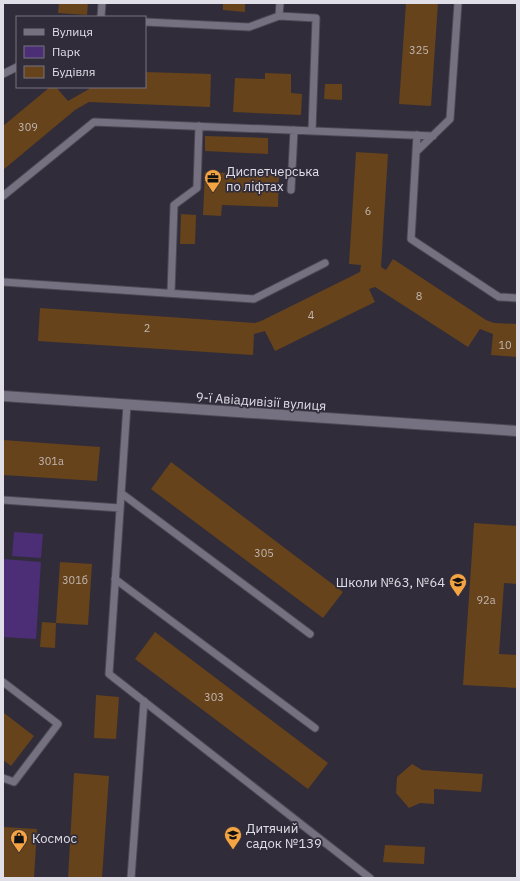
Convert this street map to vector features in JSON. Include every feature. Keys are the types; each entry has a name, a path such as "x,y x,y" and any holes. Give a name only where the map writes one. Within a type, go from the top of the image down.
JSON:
{"street":[{"name":"9-ї Авіадивізії вулиця","path":"3,396 517,431"}],"lane":[{"path":"101,16 102,3"},
{"path":"279,16 280,3"},
{"path":"416,152 450,119 458,3"},
{"path":"146,22 249,27 279,16 316,18 312,130"},
{"path":"3,74 16,68"},
{"path":"3,196 94,122 433,136"},
{"path":"171,293 174,205 196,188 199,126"},
{"path":"291,190 294,130"},
{"path":"417,135 411,239 499,297 517,298"},
{"path":"3,282 254,299 325,263"},
{"path":"127,405 109,674 370,878"},
{"path":"121,493 310,634"},
{"path":"3,500 120,508"},
{"path":"115,579 315,728"},
{"path":"3,682 58,724 14,782 3,778"},
{"path":"132,878 144,701"}],"green space":[{"path":"14,532 43,534 41,558 12,556"},
{"path":"3,559 41,562 36,639 3,637"}],"building":[{"path":"59,3 88,3 87,15 58,13"},
{"path":"223,3 245,3 245,12 223,10"},
{"path":"406,3 438,3 431,106 399,104"},
{"path":"146,72 211,74 210,107 89,102 75,110 3,170 3,126 49,88 57,88 68,101 89,89 146,88"},
{"path":"265,73 291,74 291,93 302,94 301,115 233,112 235,78 265,79"},
{"path":"325,84 342,84 342,100 324,99"},
{"path":"205,136 268,138 268,154 205,151"},
{"path":"356,152 388,154 381,267 386,270 393,259 486,320 494,323 517,324 517,357 491,355 493,334 480,329 468,347 375,287 369,289 375,302 275,351 265,331 254,334 253,355 38,341 40,308 255,323 360,272 361,265 349,264"},
{"path":"205,172 279,175 278,207 222,205 221,216 203,215"},
{"path":"181,214 196,215 195,244 180,244"},
{"path":"3,440 100,447 97,481 3,475"},
{"path":"171,462 343,592 323,618 151,489"},
{"path":"474,523 517,526 517,584 504,583 499,654 517,655 517,688 463,685"},
{"path":"60,562 92,564 88,625 56,623"},
{"path":"42,622 56,623 55,648 40,647"},
{"path":"155,632 328,763 308,789 135,659"},
{"path":"96,695 119,697 116,739 94,738"},
{"path":"4,713 34,736 11,766 3,760"},
{"path":"412,764 422,770 483,774 481,792 434,789 434,804 420,803 409,808 396,793 397,777"},
{"path":"74,773 109,776 102,878 68,878"},
{"path":"4,827 37,829 34,878 3,878"},
{"path":"385,845 425,847 424,864 383,862"}],"place":[{"name":"Диспетчерська по ліфтах","path":"213,193"},
{"name":"Школи №63, №64","path":"458,597"},
{"name":"Дитячий садок №139","path":"233,850"},
{"name":"Космос","path":"19,853"}]}
